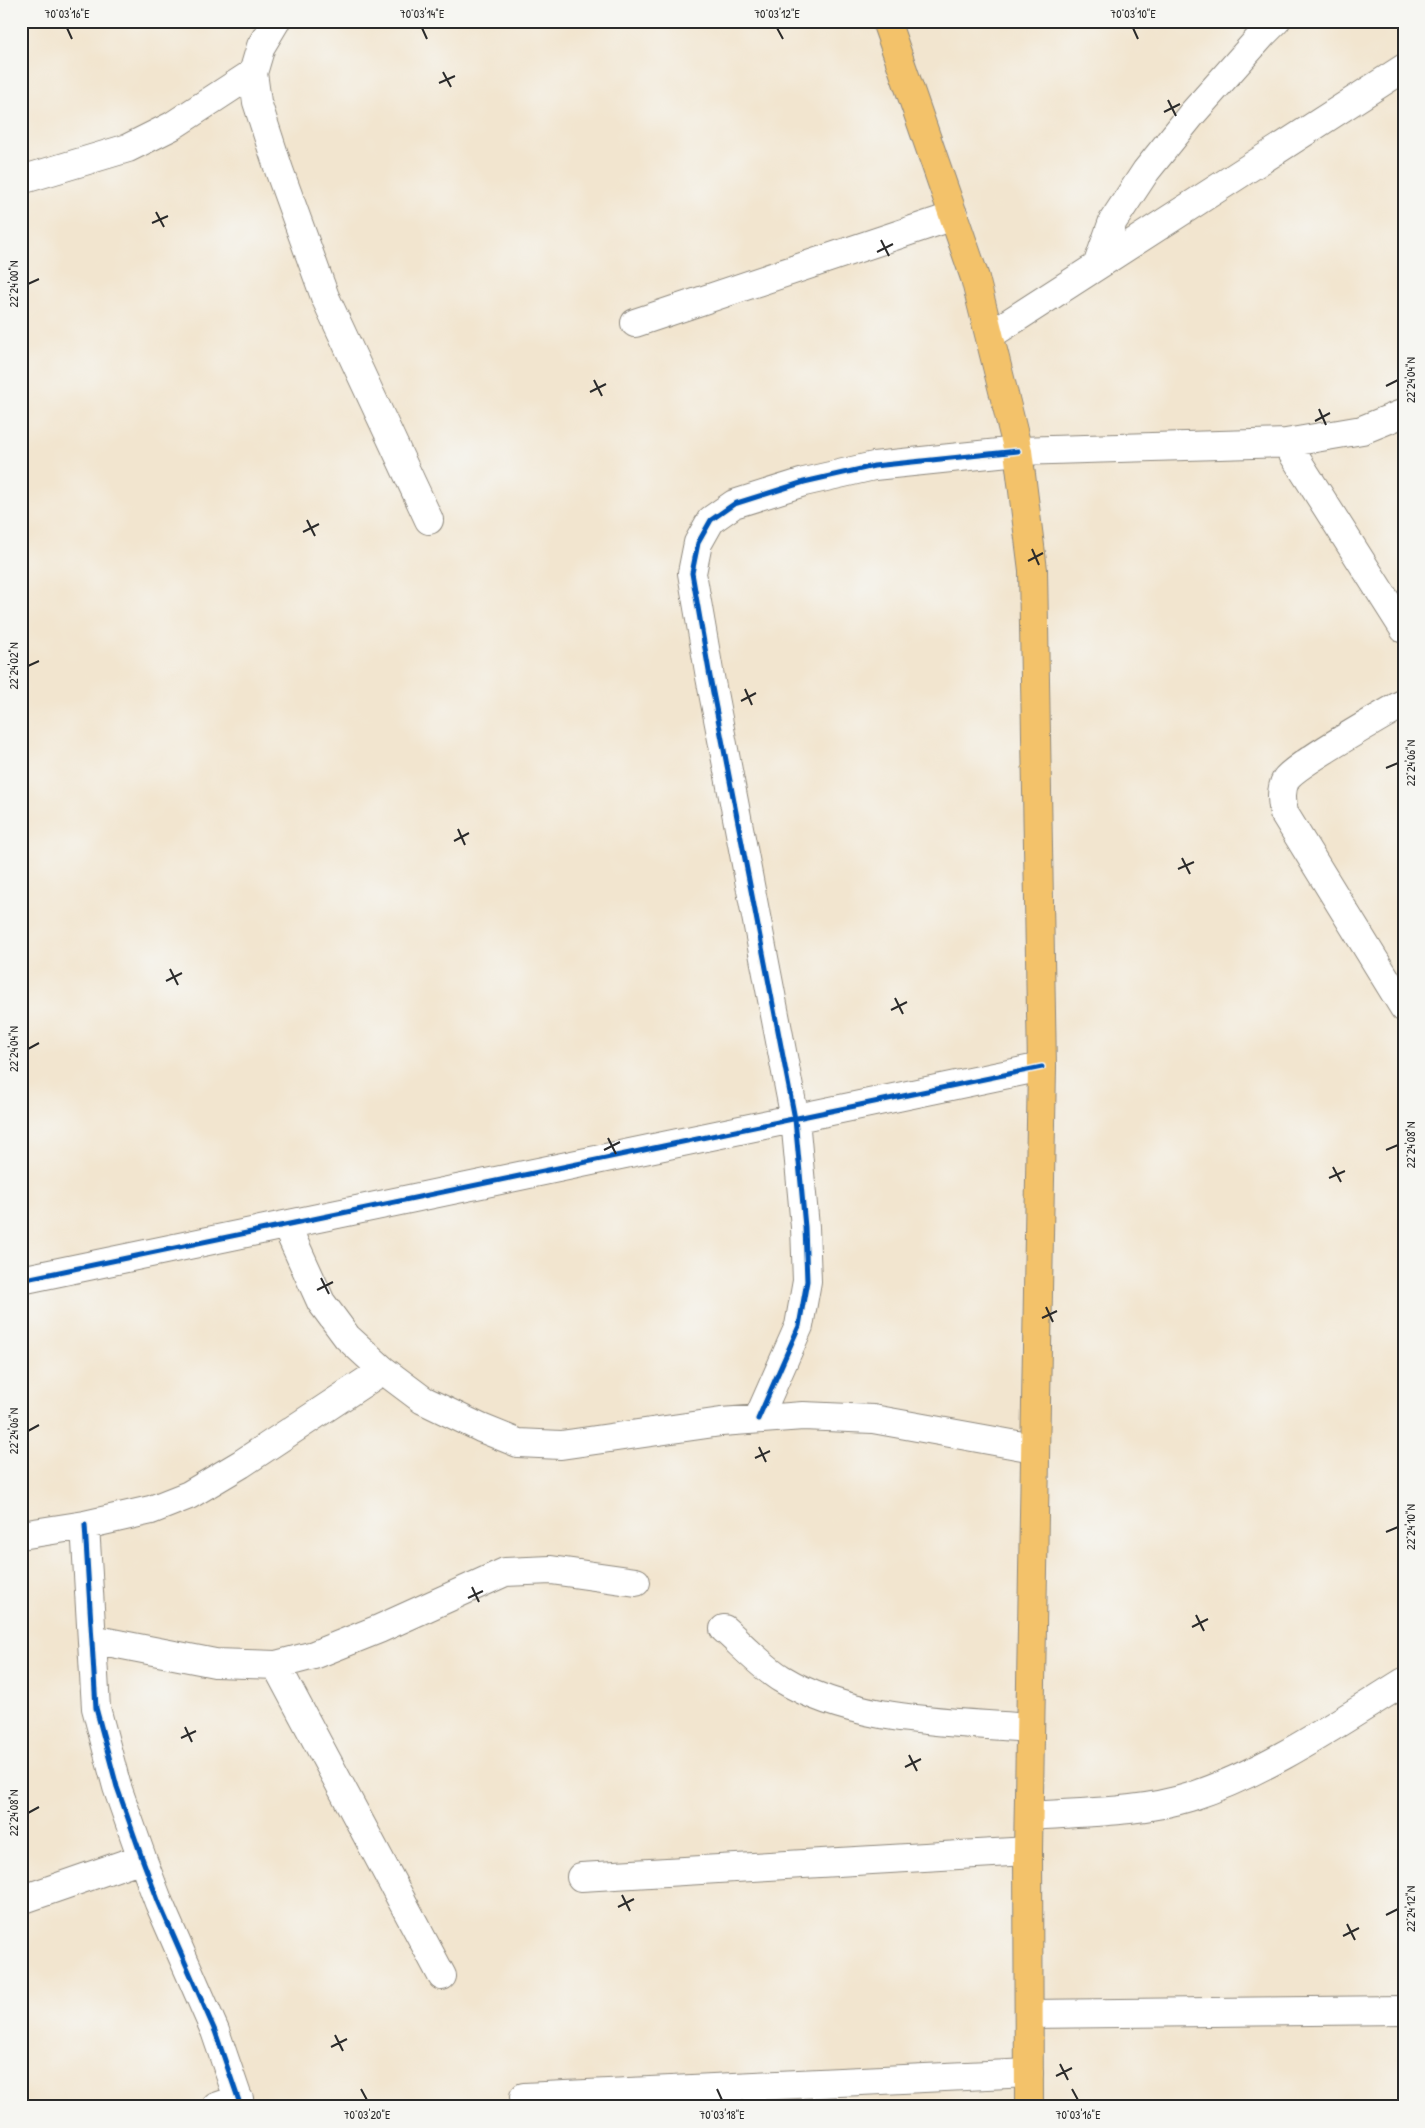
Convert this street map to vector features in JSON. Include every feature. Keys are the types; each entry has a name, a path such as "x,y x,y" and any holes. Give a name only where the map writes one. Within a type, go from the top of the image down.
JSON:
{"main road":[{"path":"886,21 975,278 1018,451 1033,570 1042,1067 1028,1851 1029,2107"}],"street":[{"path":"276,21 261,46 253,73 257,102 276,162 325,297 429,520"},
{"path":"1097,266 1113,221 1146,171 1199,107 1276,21"},
{"path":"990,335 1404,68"},
{"path":"21,180 128,148 172,126 253,73"},
{"path":"635,323 954,216"},
{"path":"758,1419 799,1326 807,1281 805,1227 795,1119 710,677 692,573 698,543 711,520 734,504 804,482 874,466 1018,451 1286,443 1362,430 1404,413"},
{"path":"1286,443 1404,629"},
{"path":"1404,703 1287,777 1282,793 1284,814 1404,1008"},
{"path":"21,1280 1042,1067"},
{"path":"286,1225 321,1302 347,1337 383,1370 423,1400 481,1428 518,1443 561,1445 721,1422 803,1416 873,1419 1034,1448"},
{"path":"21,1536 85,1525 151,1510 189,1496 383,1370"},
{"path":"85,1525 96,1708 117,1787 142,1858 159,1903 215,2031 232,2104"},
{"path":"92,1639 216,1663 276,1665 314,1655 379,1630 505,1572 551,1570 636,1582"},
{"path":"724,1629 780,1678 804,1691 838,1704 898,1717 1030,1728"},
{"path":"276,1665 442,1976"},
{"path":"1029,1816 1129,1810 1190,1797 1247,1774 1306,1742 1404,1682"},
{"path":"581,1877 1028,1851"},
{"path":"21,1900 142,1858"},
{"path":"1029,2014 1404,2010"},
{"path":"524,2097 1029,2073"}],"cycle path":[{"path":"758,1419 799,1326 807,1281 805,1227 795,1119 710,677 692,573 698,543 711,520 734,504 804,482 874,466 1018,451"},
{"path":"21,1280 1042,1067"},
{"path":"85,1525 96,1708 117,1787 159,1903 215,2031 241,2107"}]}
